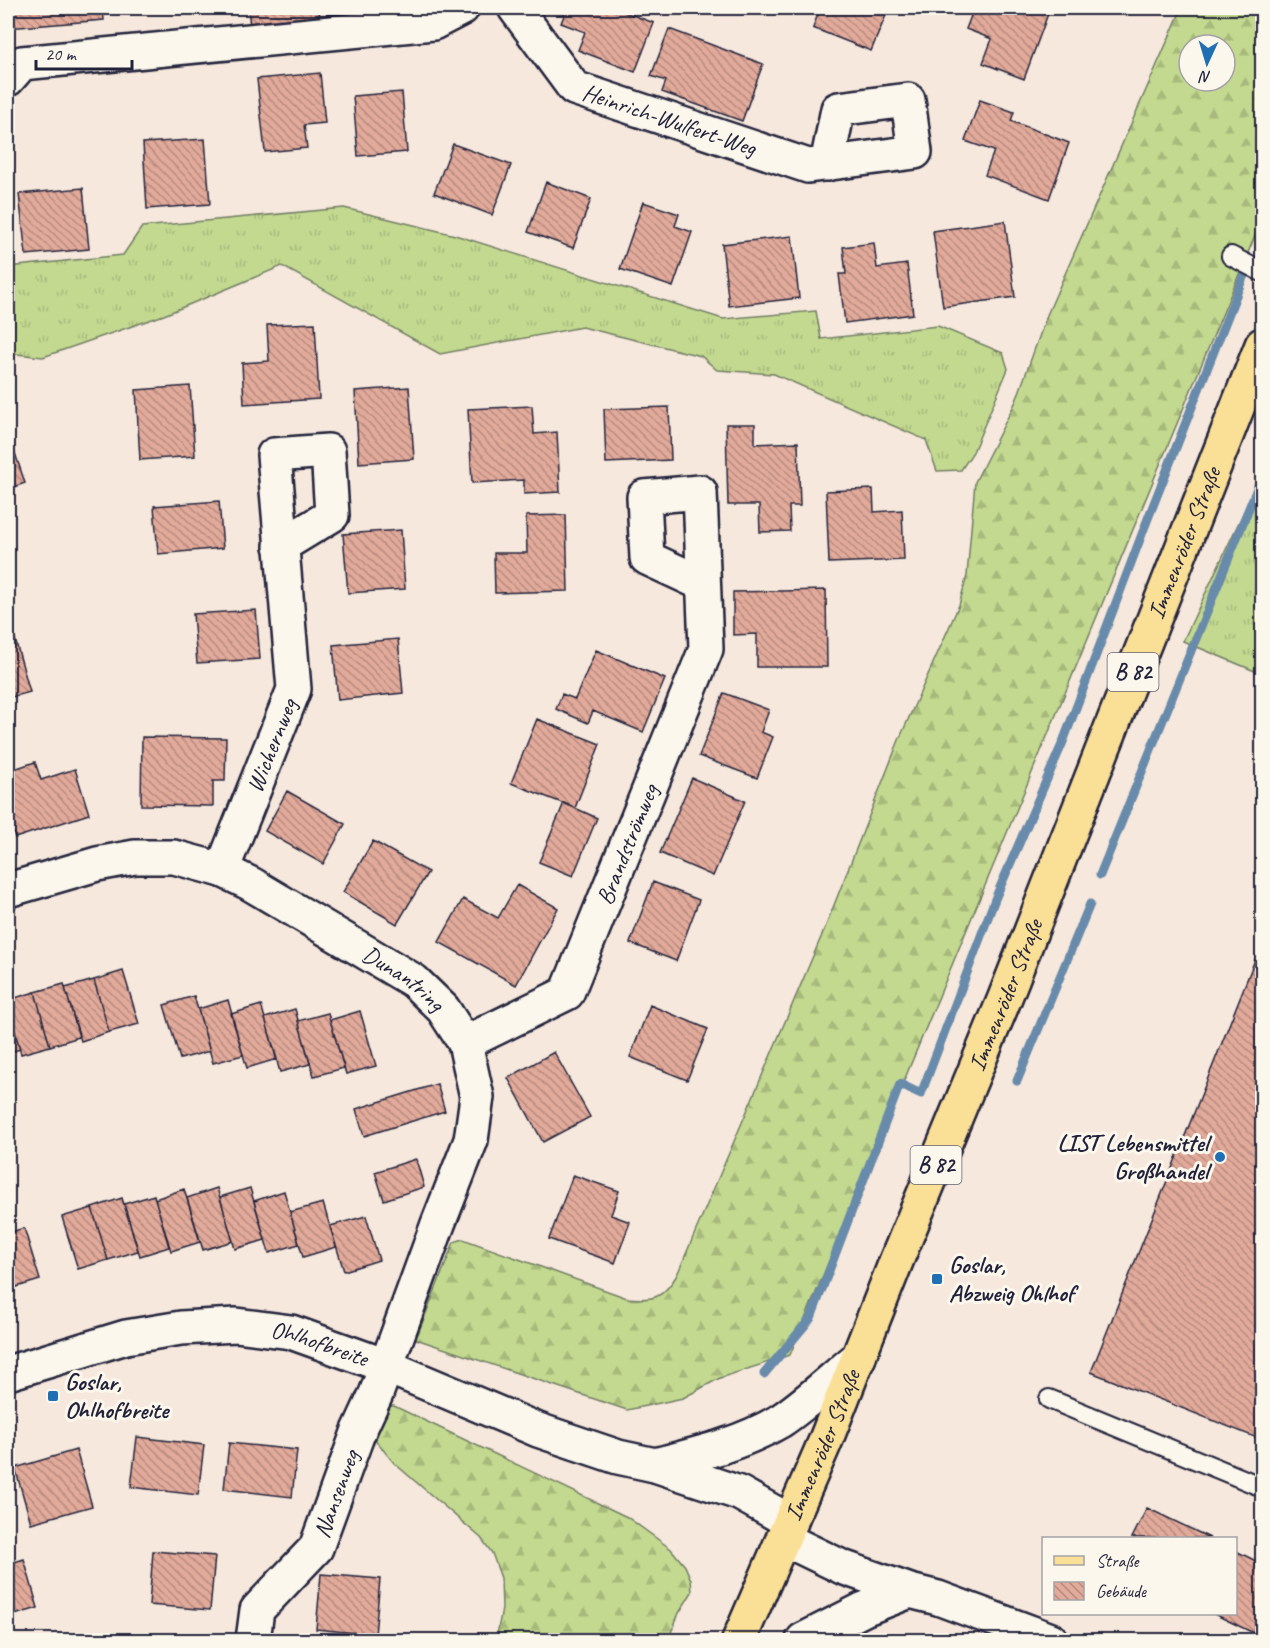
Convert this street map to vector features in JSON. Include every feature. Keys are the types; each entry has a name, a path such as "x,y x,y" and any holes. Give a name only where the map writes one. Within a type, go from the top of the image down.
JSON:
{"main road":[{"name":"Immenröder Straße","path":"739,1641 788,1530 1004,1000 1263,345"}],"street":[{"path":"8,79 22,63 433,23 462,8"},
{"path":"469,8 475,10 492,8"},
{"name":"Heinrich-Wulfert-Weg","path":"515,8 574,88 808,166 827,164"},
{"name":"Wichernweg","path":"222,870 294,689 281,546"},
{"name":"Brandströmweg","path":"465,1043 567,993 706,649 703,584"},
{"name":"Dunantring","path":"8,890 98,864 135,857 174,857 222,870 251,884 414,981 443,1009 465,1043 477,1097 471,1140 386,1366"},
{"name":"Ohlhofbreite","path":"8,1372 126,1337 181,1328 236,1325 291,1332 386,1366 538,1430 618,1457 788,1530"},
{"name":"Ohlhofbreite","path":"655,1465 724,1447 761,1431 783,1419 859,1357"},
{"name":"Nansenweg","path":"253,1641 257,1610 316,1548 358,1433 386,1366"},
{"name":"Ohlhofbreite","path":"618,1457 655,1465 739,1493 788,1530"},
{"path":"788,1530 842,1567 924,1594 1051,1641"},
{"path":"803,1641 864,1609 924,1594"}],"lane":[{"path":"1231,256 1263,272"},
{"path":"1050,1399 1263,1487"}],"green space":[{"path":"1182,8 1262,8 1262,219 790,1355 720,1378 683,1398 627,1410 416,1339 454,1242 463,1239 627,1298 644,1299 657,1296 667,1289 677,1275 825,928 899,740 959,605 967,576 975,482 1016,401 1047,315"},
{"path":"344,208 455,235 723,319 816,311 821,339 938,326 1003,353 1008,369 973,452 961,470 937,471 926,440 774,374 717,370 701,356 582,327 440,354 282,266 164,315 43,357 8,353 8,267 123,255 142,227"},
{"path":"1262,473 1262,674 1183,641"},
{"path":"386,1406 394,1406 627,1517 671,1549 685,1566 691,1580 692,1592 679,1613 668,1640 496,1640 502,1609 501,1578 492,1553 481,1538 394,1463 376,1441 377,1427"}],"building":[{"path":"8,8 103,8 104,20 8,28"},
{"path":"248,8 319,8 320,21 250,26"},
{"path":"354,8 390,8 354,11"},
{"path":"567,8 614,8 654,23 635,72 578,50 585,32 561,23"},
{"path":"820,8 889,8 871,51 813,28"},
{"path":"974,8 1040,8 1049,11 1024,79 983,63 992,39 966,29"},
{"path":"669,29 763,64 742,121 662,92 666,81 651,76"},
{"path":"320,73 325,123 304,125 307,148 265,152 257,79"},
{"path":"402,92 407,152 358,156 353,96"},
{"path":"980,100 1014,112 1011,121 1069,143 1049,199 985,175 994,151 965,141"},
{"path":"205,139 210,204 147,209 143,143"},
{"path":"453,144 511,165 492,215 434,193"},
{"path":"546,182 591,199 573,248 528,232"},
{"path":"83,188 89,249 26,255 19,194"},
{"path":"643,202 679,214 675,226 692,232 673,287 620,269"},
{"path":"1005,221 1015,297 943,307 933,231"},
{"path":"792,236 799,298 729,306 722,244"},
{"path":"874,243 877,268 907,264 913,314 845,323 839,274 846,274 843,247"},
{"path":"315,323 319,399 244,404 242,363 269,361 267,325"},
{"path":"190,386 195,456 140,460 136,390"},
{"path":"409,387 414,459 359,463 355,391"},
{"path":"532,406 534,434 557,432 560,492 524,494 524,480 472,483 468,409"},
{"path":"669,407 671,460 606,463 604,409"},
{"path":"726,424 755,424 755,444 798,442 800,506 789,506 790,531 760,532 759,505 728,505"},
{"path":"8,432 25,483 8,489"},
{"path":"873,489 874,512 902,510 904,560 829,563 826,491"},
{"path":"219,501 223,548 158,554 154,506"},
{"path":"566,515 568,591 495,593 494,553 527,553 526,516"},
{"path":"401,530 405,589 348,593 343,534"},
{"path":"826,590 827,667 757,667 757,634 733,635 733,592"},
{"path":"256,610 260,659 197,663 193,614"},
{"path":"8,618 30,692 8,698"},
{"path":"398,639 403,693 338,700 333,645"},
{"path":"596,650 665,679 643,732 593,711 588,723 556,709 562,694 575,699"},
{"path":"724,693 769,710 761,732 773,737 757,778 699,756"},
{"path":"537,719 600,744 575,808 511,783"},
{"path":"142,737 226,738 225,781 213,781 213,806 141,805"},
{"path":"35,762 41,780 75,769 89,814 15,838 8,816 8,771"},
{"path":"692,778 745,801 713,876 660,853"},
{"path":"287,791 345,824 323,864 265,831"},
{"path":"564,803 597,818 573,876 539,862"},
{"path":"373,841 428,872 397,924 343,892"},
{"path":"653,882 699,900 676,961 630,943"},
{"path":"517,885 558,908 516,985 439,942 463,899 498,918"},
{"name":"LIST Lebensmittel Großhandel","path":"1262,942 1262,1440 1091,1372"},
{"path":"123,971 139,1024 109,1032 94,980"},
{"path":"94,980 109,1032 81,1041 65,988"},
{"path":"64,984 79,1037 50,1046 35,992"},
{"path":"35,992 50,1046 21,1054 8,1008 8,1000"},
{"path":"194,996 210,1051 180,1059 164,1005"},
{"path":"228,1000 243,1055 213,1063 198,1009"},
{"path":"261,1005 277,1059 247,1068 231,1014"},
{"path":"650,1005 708,1029 687,1080 630,1057"},
{"path":"8,1008 20,1049 8,1053"},
{"path":"295,1009 310,1064 280,1072 265,1018"},
{"path":"360,1011 376,1066 346,1074 330,1020"},
{"path":"328,1013 344,1068 314,1076 298,1021"},
{"path":"554,1052 590,1117 543,1142 508,1078"},
{"path":"437,1084 445,1111 364,1136 356,1109"},
{"path":"416,1159 424,1187 384,1200 375,1172"},
{"path":"573,1175 619,1191 611,1215 630,1222 615,1263 549,1239"},
{"path":"217,1188 233,1241 203,1250 187,1198"},
{"path":"250,1188 265,1240 235,1249 220,1197"},
{"path":"184,1189 200,1242 171,1251 155,1199"},
{"path":"284,1191 299,1244 269,1253 254,1201"},
{"path":"154,1195 169,1247 140,1256 124,1204"},
{"path":"122,1198 138,1251 108,1260 92,1208"},
{"path":"323,1203 336,1247 303,1257 290,1212"},
{"path":"92,1208 108,1260 78,1269 62,1217"},
{"path":"366,1216 379,1260 344,1271 330,1226"},
{"path":"24,1228 40,1280 10,1289 8,1233"},
{"path":"137,1437 204,1445 198,1495 131,1487"},
{"path":"229,1443 297,1450 292,1497 224,1489"},
{"path":"76,1450 92,1506 31,1523 15,1468"},
{"path":"1147,1508 1208,1537 1132,1537"},
{"path":"153,1551 215,1556 210,1610 149,1605"},
{"path":"1237,1552 1262,1564 1262,1637 1216,1615 1237,1615"},
{"path":"24,1559 38,1608 8,1617 8,1564"},
{"path":"321,1574 380,1579 375,1635 316,1629"}],"waterway":[{"path":"764,1374 811,1318 900,1084 921,1094 995,899 1063,742 1244,275"},
{"path":"1100,875 1262,476"},
{"path":"1017,1081 1090,904"}],"place":[{"name":"LIST Lebensmittel Großhandel","path":"1220,1157"},
{"name":"Goslar, Abzweig Ohlhof","path":"937,1279"},
{"name":"Goslar, Ohlhofbreite","path":"53,1396"}]}
